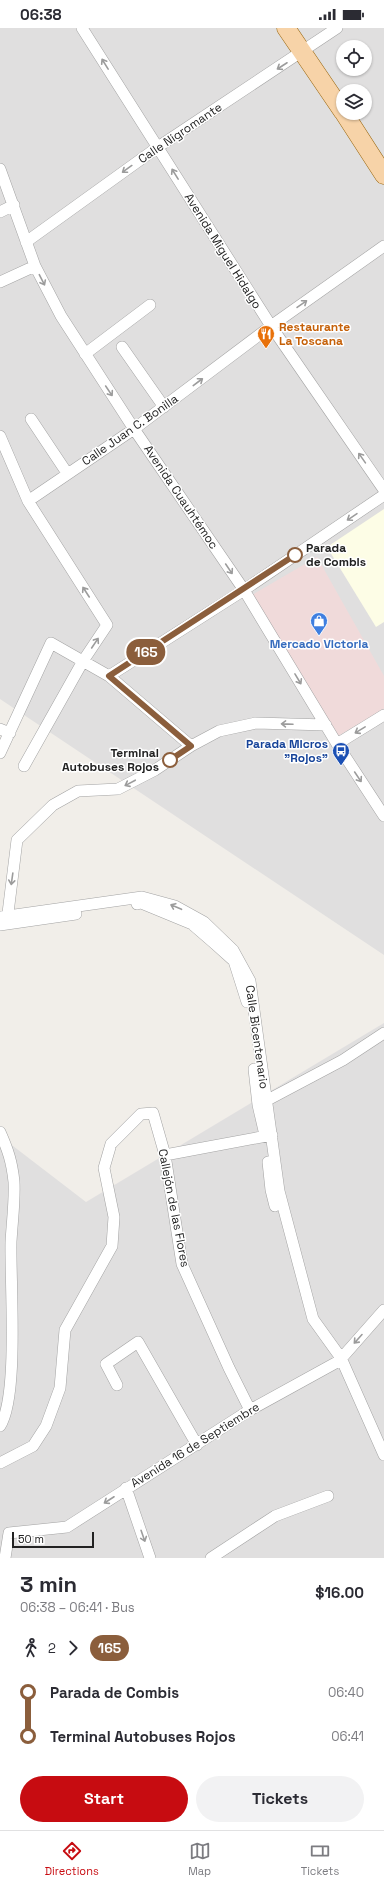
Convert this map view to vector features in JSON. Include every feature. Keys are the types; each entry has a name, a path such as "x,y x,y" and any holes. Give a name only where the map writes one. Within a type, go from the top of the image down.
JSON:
{"main road":[{"path":"286,28 304,52 336,101"},
{"path":"348,120 384,174"}],"street":[{"name":"Avenida Miguel Hidalgo","path":"82,28 271,326 384,490"},
{"name":"Calle Nigromante","path":"26,242 158,147 304,52 337,28"},
{"name":"Avenida Cuauhtémoc","path":"0,169 14,204 35,266 61,316 134,429 244,590 337,744 384,816"},
{"path":"0,212 14,204"},
{"name":"Calle Juan C. Bonilla","path":"28,501 67,473 134,429 271,326 384,246"},
{"path":"0,282 35,266"},
{"path":"85,354 150,305"},
{"path":"122,347 164,407"},
{"path":"31,418 67,473"},
{"path":"0,436 28,501 107,625 83,661 24,766"},
{"path":"109,676 244,590 384,495"},
{"path":"0,754 5,731 51,643 109,676 191,746"},
{"path":"337,744 384,715"},
{"path":"4,921 17,840 53,805 78,791 118,789 155,770 191,746 219,730 256,723 326,725"},
{"name":"Calle Bicentenario","path":"4,921 142,897 175,906 204,922 232,950 250,981 262,1103 279,1191 313,1319 341,1361 384,1456"},
{"path":"262,1103 343,1060 384,1033"},
{"name":"Callejón de las Flores","path":"0,1463 33,1446 46,1426 60,1388 66,1330 112,1246 114,1217 104,1168 111,1144 141,1114 153,1113 165,1155 182,1264 250,1410"},
{"path":"0,1132 10,1156 14,1184 11,1243 11,1366 8,1401 0,1426"},
{"path":"165,1155 269,1136"},
{"name":"Avenida 16 de Septiembre","path":"5,1558 9,1533 67,1527 250,1410 341,1361 384,1310"},
{"path":"117,1385 106,1364 138,1342 197,1445"},
{"path":"126,1488 150,1558"},
{"path":"211,1558 276,1516 328,1496"}],"shaded area":[{"path":"0,28 384,28 384,955 0,699"},
{"path":"384,509 384,622 376,627 327,547"},
{"name":"Mercado Victoria","path":"317,557 384,676 384,709 338,736 252,595"},
{"path":"384,1023 384,1558 0,1558 0,1136 86,1202"}],"bus line":[{"name":"165","path":"170,760 191,746 109,676 244,590 295,555"}],"place":[{"name":"Restaurante La Toscana","path":"266,349"},
{"name":"Parada de Combis","path":"295,555"},
{"name":"Mercado Victoria","path":"319,636"},
{"name":"Terminal Autobuses Rojos","path":"170,760"},
{"name":"Parada Micros \"Rojos\"","path":"341,766"}]}
